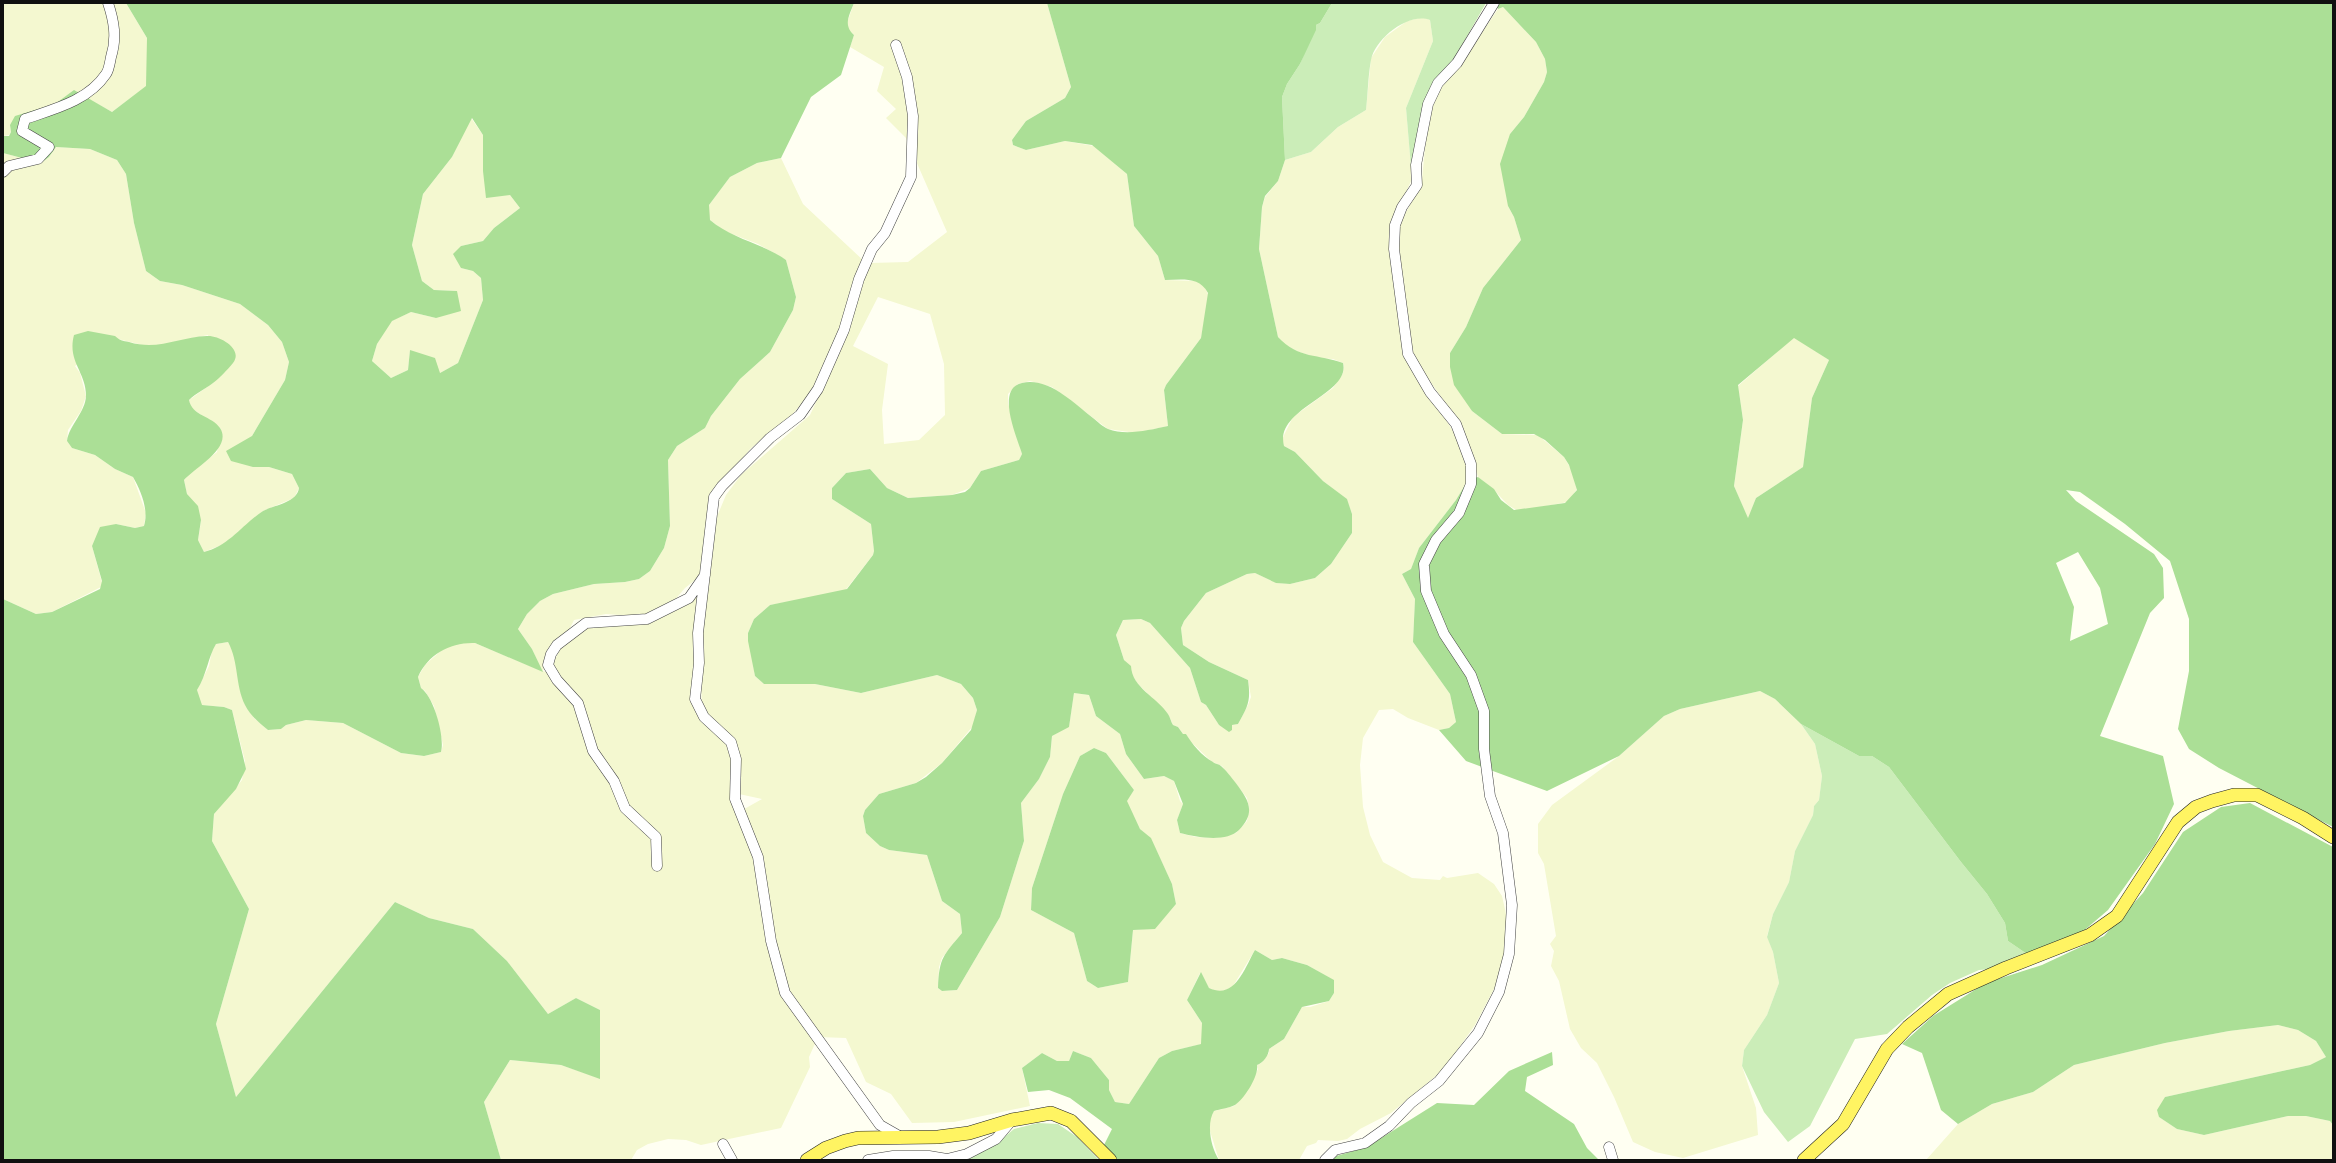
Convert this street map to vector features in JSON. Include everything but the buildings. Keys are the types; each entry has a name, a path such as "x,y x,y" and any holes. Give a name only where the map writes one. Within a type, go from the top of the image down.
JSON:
{"main road":[{"path":"1804,1160 1844,1124 1887,1049 1908,1026 1948,994 2006,968 2090,935 2117,916 2178,822 2196,807 2234,795 2257,796 2303,818 2333,837"},
{"path":"807,1160 826,1148 844,1141 858,1138 938,1137 969,1133 1040,1113 1051,1113 1062,1116 1080,1129 1110,1160"}],"street":[{"path":"3,172 9,166 38,159 50,146 22,131 25,119 70,103 92,90 107,73 114,48 114,21 108,3"},
{"path":"1325,1160 1335,1150 1365,1143 1389,1126 1411,1102 1440,1081 1478,1033 1499,992 1509,954 1512,905 1502,833 1490,796 1484,749 1484,711 1471,675 1444,634 1426,591 1424,564 1436,540 1459,513 1470,484 1471,464 1456,424 1430,392 1408,354 1394,248 1396,225 1402,207 1417,185 1416,165 1428,104 1438,83 1457,63 1494,3"},
{"path":"896,45 907,77 913,116 911,177 885,233 872,249 859,278 844,330 818,389 800,415 770,438 722,486 714,497 698,633 699,663 695,699 704,717 731,742 736,759 735,799 758,857 771,941 786,993 880,1125 902,1138"},
{"path":"657,866 656,837 626,808 614,781 593,751 578,703 557,680 548,665 551,654 557,645 586,623 647,619 689,598 705,575"},
{"path":"868,1160 893,1156 929,1156 947,1159 967,1154 996,1139 1012,1120"},
{"path":"723,1144 732,1160"},
{"path":"1609,1147 1613,1160"}],"green space":[{"path":"3,3 126,3 147,38 147,86 112,112 74,91 55,104 10,125 11,132 9,135 3,136"},
{"path":"126,3 854,3 849,16 848,24 854,35 841,75 811,97 781,158 757,163 730,177 709,205 710,220 737,237 767,249 786,260 796,297 793,310 770,352 740,379 711,416 705,428 677,446 668,460 670,526 664,548 650,571 639,579 625,582 594,584 553,594 540,601 527,614 518,629 532,649 543,672 475,643 466,643 449,647 434,656 422,669 418,677 421,688 426,693 434,708 440,728 442,745 441,752 424,756 401,753 343,723 306,720 286,725 281,729 268,730 255,719 245,705 240,690 234,657 228,642 216,644 197,690 202,705 224,707 232,710 246,769 236,789 214,814 212,841 249,909 216,1024 236,1097 395,902 429,918 473,929 507,961 548,1014 576,998 600,1010 600,1079 561,1065 510,1060 484,1102 501,1160 3,1160 3,599 36,614 52,612 100,589 102,581 92,546 100,527 116,524 135,528 144,526 146,514 139,488 133,477 115,469 95,455 72,448 67,441 71,429 81,413 86,395 83,380 73,352 74,335 88,331 115,336 125,341 149,345 212,336 223,340 233,348 236,358 233,363 216,381 189,400 191,405 198,413 212,421 220,428 223,435 221,443 211,457 184,480 187,494 198,506 201,520 198,540 204,552 221,545 263,511 290,500 297,493 299,488 292,474 269,467 253,467 231,461 226,451 252,436 285,380 289,362 282,342 268,325 240,304 182,285 160,281 146,271 134,223 126,174 117,160 90,149 56,147 49,157 41,163 3,153 3,136 9,136 11,132 10,125 15,116 55,104 74,90 112,112 146,86 147,38","holes":["472,118 483,135 483,171 486,198 510,195 520,208 494,228 483,241 461,246 453,254 461,268 473,271 481,278 483,300 458,363 440,373 435,358 410,350 408,370 391,378 372,361 377,344 392,321 411,312 436,318 461,311 457,291 434,290 422,281 412,245 423,194 452,157"]},
{"path":"854,3 1047,3 1071,87 1065,98 1026,121 1012,140 1013,145 1026,150 1065,141 1094,146 1127,174 1134,226 1158,256 1165,280 1199,281 1205,287 1209,297 1201,338 1166,385 1164,390 1168,426 1136,433 1108,429 1052,387 1030,381 1018,384 1008,394 1008,403 1022,454 1019,460 981,471 970,488 952,495 908,498 887,488 870,469 846,473 832,488 832,499 871,524 874,551 873,555 844,592 770,605 754,619 748,633 755,676 764,684 815,684 861,693 937,675 961,684 973,698 977,710 973,726 942,763 916,783 879,794 865,810 863,816 866,833 880,846 889,850 927,855 942,901 960,914 962,933 942,958 939,967 938,988 942,991 957,990 1000,917 1024,841 1021,803 1039,779 1050,757 1052,736 1069,726 1074,693 1089,695 1096,716 1120,734 1126,754 1144,779 1164,776 1174,781 1180,801 1183,804 1177,820 1180,833 1196,837 1215,838 1236,833 1247,821 1249,809 1247,798 1222,766 1212,762 1190,741 1186,734 1183,734 1178,727 1173,725 1168,714 1137,683 1131,673 1130,666 1124,660 1116,635 1123,620 1141,619 1150,623 1190,668 1201,702 1206,705 1219,725 1229,731 1232,730 1232,725 1238,724 1251,697 1248,680 1209,662 1183,645 1181,628 1184,621 1206,593 1247,574 1255,573 1277,583 1290,584 1315,578 1331,564 1352,533 1352,514 1347,500 1323,481 1295,452 1284,446 1282,439 1293,417 1333,388 1343,373 1344,366 1343,363 1333,359 1317,358 1299,352 1285,345 1278,337 1259,249 1262,207 1265,197 1278,181 1285,160 1311,152 1338,127 1366,110 1371,58 1385,37 1407,21 1423,17 1430,20 1433,41 1406,108 1412,179 1390,227 1396,299 1407,359 1458,439 1468,462 1468,480 1456,500 1419,548 1411,569 1402,574 1415,599 1413,642 1450,694 1456,722 1449,728 1439,730 1408,718 1393,709 1379,710 1363,738 1360,765 1363,807 1370,835 1383,862 1412,878 1440,880 1443,876 1447,878 1478,873 1494,884 1502,896 1509,927 1505,959 1496,985 1475,1025 1443,1070 1391,1113 1360,1129 1347,1139 1338,1141 1318,1140 1316,1143 1307,1146 1299,1160 1219,1160 1210,1131 1210,1118 1214,1111 1234,1106 1240,1100 1258,1069 1257,1065 1261,1063 1269,1053 1269,1049 1284,1039 1302,1007 1310,1007 1329,1001 1334,993 1333,980 1307,965 1282,958 1272,960 1255,950 1233,986 1226,991 1220,993 1209,988 1200,973 1187,1000 1202,1023 1202,1044 1172,1051 1159,1058 1129,1104 1115,1102 1109,1090 1109,1080 1091,1058 1073,1051 1069,1061 1057,1061 1042,1053 1022,1068 1030,1106 954,1122 912,1123 891,1094 866,1082 846,1038 818,1037 809,1057 810,1067 781,1128 701,1145 686,1140 668,1139 648,1144 637,1150 631,1160 501,1160 484,1102 510,1060 561,1065 599,1078 600,1010 576,998 548,1014 507,961 473,929 429,918 395,902 236,1097 216,1024 249,909 212,841 214,814 242,780 245,761 232,710 224,707 201,705 199,702 197,690 209,666 212,650 216,644 228,642 233,651 245,704 254,718 268,730 281,729 286,725 306,720 343,723 401,753 424,756 441,752 443,745 434,706 425,691 421,688 418,677 425,665 445,647 465,642 475,643 542,671 532,649 518,629 527,614 540,601 553,594 594,584 625,582 639,579 650,571 664,548 670,526 668,460 677,446 705,428 711,416 740,379 770,352 793,310 796,297 786,260 758,244 724,231 710,220 708,212 709,205 730,177 757,163 781,158 803,204 865,262 858,273 827,366 808,396 790,417 751,448 711,496 707,558 700,576 685,588 667,609 637,616 606,614 574,620 568,632 546,654 543,671 557,676 551,666 561,648 568,639 590,624 625,626 646,622 669,613 701,591 697,627 693,694 696,710 715,731 723,737 733,753 730,783 739,812 762,799 739,794 737,777 741,764 736,743 702,708 700,648 716,519 726,495 741,475 810,415 838,355 870,263 908,262 947,232 906,138 886,118 896,109 877,91 884,67 850,47 854,35 848,30 847,23","holes":["878,297 930,314 944,364 945,415 919,440 884,444 882,410 888,364 853,346","1094,748 1106,753 1134,790 1126,801 1140,829 1151,839 1172,884 1176,904 1155,928 1133,930 1128,982 1098,988 1087,981 1074,933 1031,910 1032,888 1063,794 1080,756"]},
{"path":"1047,3 1332,3 1320,23 1316,25 1316,30 1300,64 1287,84 1282,97 1285,160 1278,181 1265,196 1262,207 1259,249 1278,337 1293,349 1301,353 1343,363 1342,374 1336,384 1300,411 1290,422 1284,433 1284,446 1295,452 1323,481 1347,499 1352,514 1352,533 1331,564 1315,578 1290,584 1276,583 1255,573 1247,574 1206,593 1184,621 1181,628 1183,645 1209,662 1248,680 1248,703 1238,724 1232,725 1232,730 1229,732 1219,725 1206,705 1201,702 1190,668 1150,623 1141,619 1123,620 1116,635 1124,660 1131,666 1132,674 1140,686 1163,708 1169,715 1173,725 1178,727 1183,734 1186,734 1201,753 1225,769 1244,794 1249,806 1249,811 1245,823 1239,830 1227,837 1219,838 1180,833 1177,820 1183,804 1174,781 1164,776 1144,779 1126,754 1120,734 1096,716 1089,695 1074,693 1069,727 1052,736 1050,757 1039,779 1021,803 1024,841 1000,917 957,990 942,991 938,988 941,963 947,952 962,933 960,914 942,901 927,855 889,850 880,846 866,833 863,816 865,810 879,794 916,783 926,777 942,763 971,730 977,710 973,698 961,684 937,675 861,693 815,684 764,684 755,676 748,641 748,633 754,619 770,605 847,589 873,555 874,551 871,524 832,499 832,488 846,473 870,469 887,488 908,498 952,495 965,492 970,488 981,471 1019,460 1022,454 1013,426 1009,404 1010,394 1014,387 1022,383 1032,382 1051,387 1108,429 1130,432 1145,431 1168,426 1164,390 1166,385 1201,338 1208,293 1195,281 1165,280 1158,256 1134,226 1127,174 1092,145 1065,141 1026,150 1013,145 1012,140 1026,121 1065,98 1071,87"},
{"path":"1332,3 1486,3 1450,66 1420,129 1412,179 1406,108 1433,41 1430,20 1412,20 1403,24 1394,29 1379,44 1371,60 1366,110 1338,127 1311,152 1285,160 1282,97 1287,84 1300,64 1316,25 1320,23"},
{"path":"1496,3 2333,3 2333,827 2219,768 2189,749 2178,729 2189,671 2189,619 2170,561 2125,524 2080,492 2066,490 2076,501 2154,554 2163,568 2164,598 2150,613 2100,736 2163,756 2174,804 2155,844 2108,910 2080,934 2027,954 2008,941 2005,923 1987,894 1889,767 1872,756 1859,756 1801,724 1775,699 1760,691 1680,709 1664,716 1619,756 1547,791 1466,761 1439,730 1449,728 1456,722 1450,694 1413,642 1415,599 1402,574 1411,569 1419,548 1456,500 1468,480 1478,477 1494,489 1501,500 1514,510 1565,503 1577,490 1569,465 1564,457 1545,440 1534,434 1502,434 1472,411 1454,385 1450,367 1450,353 1466,327 1483,288 1521,240 1514,217 1508,206 1500,164 1510,134 1524,117 1544,82 1547,72 1545,59 1536,42 1503,7 1498,9","holes":["1794,338 1829,360 1812,398 1803,467 1756,498 1748,518 1734,486 1743,420 1738,385","2078,552 2100,588 2108,624 2070,641 2074,607 2056,563"]},
{"path":"1503,7 1536,42 1545,59 1547,72 1544,82 1524,117 1510,134 1508,206 1514,217 1521,240 1483,288 1466,327 1450,353 1472,411 1502,434 1538,435 1564,457 1572,471 1577,489 1568,502 1518,511 1508,505 1493,489 1478,477 1459,422 1412,353 1398,254 1399,221 1408,209 1422,180 1426,137 1435,95 1460,65 1498,9"},
{"path":"471,118 483,135 483,171 510,195 520,208 494,228 483,241 461,246 461,268 473,271 481,278 483,300 458,363 440,373 410,350 408,370 391,378 372,361 377,344 391,321 411,312 436,318 457,291 434,290 422,281 412,245 423,194 452,157"},
{"path":"56,147 90,149 117,160 126,174 134,223 146,271 160,281 182,285 240,304 268,325 282,342 289,362 285,380 252,436 253,467 269,467 292,474 299,488 294,498 263,511 224,544 204,552 198,540 201,521 187,494 184,480 189,474 217,452 221,429 190,407 189,400 214,382 208,335 150,347 118,339 75,366 80,373 86,396 81,411 68,430 67,441 72,448 95,455 115,469 133,477 146,513 144,526 135,528 116,524 100,531 92,546 103,586 52,612 36,614 3,599 3,153 41,163 49,157"},
{"path":"1794,337 1829,360 1812,398 1803,467 1756,498 1748,519 1734,486 1743,420 1738,386"},
{"path":"1760,691 1775,699 1801,724 1815,744 1822,776 1819,800 1814,806 1813,815 1795,851 1789,882 1773,914 1767,936 1773,952 1779,983 1767,1015 1744,1050 1742,1066 1756,1108 1758,1135 1683,1158 1655,1152 1633,1142 1614,1097 1597,1063 1581,1048 1570,1029 1559,981 1551,966 1554,951 1550,944 1556,936 1544,864 1538,853 1538,824 1552,805 1619,756 1664,716 1680,709"},
{"path":"1801,724 1859,756 1872,756 1889,767 1987,894 2005,923 2008,941 2027,954 1991,969 1979,970 1950,983 1932,995 1887,1034 1855,1039 1810,1126 1788,1142 1764,1112 1742,1066 1744,1050 1767,1015 1779,983 1773,952 1767,937 1773,914 1789,882 1795,851 1813,815 1814,806 1819,800 1822,776 1815,744"},
{"path":"1094,748 1106,753 1134,790 1127,801 1140,829 1151,838 1172,884 1176,904 1155,929 1133,930 1128,982 1098,988 1087,981 1074,933 1031,910 1032,888 1063,794 1080,756"},
{"path":"2250,803 2333,847 2333,1125 2330,1121 2306,1116 2288,1116 2204,1135 2177,1129 2159,1117 2157,1110 2165,1097 2310,1065 2326,1057 2316,1041 2298,1030 2278,1025 2229,1031 2165,1043 2074,1065 2033,1092 1992,1104 1958,1124 1941,1110 1922,1053 1902,1044 1933,1016 1986,983 2042,965 2104,936 2143,893 2183,832 2221,807"},
{"path":"1255,950 1272,960 1282,958 1307,965 1334,980 1334,993 1329,1001 1302,1007 1284,1039 1269,1049 1265,1058 1257,1065 1256,1075 1243,1098 1235,1105 1214,1111 1210,1122 1210,1136 1219,1160 1117,1160 1104,1145 1112,1129 1070,1098 1049,1090 1028,1092 1022,1068 1042,1053 1057,1061 1069,1061 1073,1051 1091,1058 1109,1080 1109,1090 1115,1102 1129,1104 1159,1058 1172,1051 1201,1044 1202,1023 1187,1000 1201,972 1209,988 1218,991 1226,990 1238,981"},
{"path":"2278,1025 2298,1030 2316,1041 2326,1057 2310,1065 2165,1097 2159,1117 2177,1129 2204,1135 2288,1116 2306,1116 2330,1121 2333,1125 2333,1160 1926,1160 1958,1124 1992,1104 2033,1092 2074,1065 2165,1043 2229,1031"},
{"path":"1552,1052 1553,1065 1527,1077 1525,1091 1574,1124 1587,1148 1599,1160 1335,1160 1333,1157 1367,1147 1437,1103 1474,1105 1509,1071"},
{"path":"1038,1123 1058,1124 1077,1137 1099,1160 964,1160 1002,1139 1014,1129"}]}
